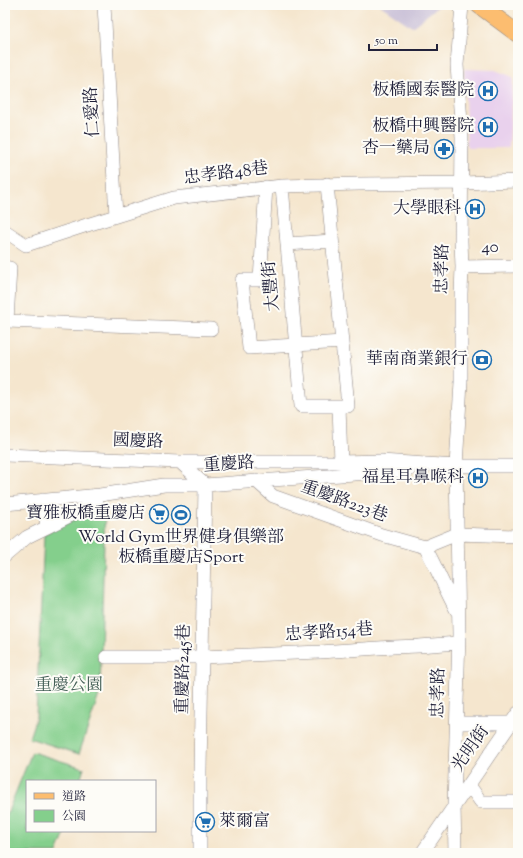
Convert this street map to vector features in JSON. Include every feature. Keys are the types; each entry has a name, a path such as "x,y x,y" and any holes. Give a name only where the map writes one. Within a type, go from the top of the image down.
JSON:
{"main road":[{"path":"478,5 518,34"}],"street":[{"name":"仁愛路","path":"104,5 116,216"},
{"name":"忠孝路","path":"455,853 454,806 458,643 456,466 461,382 462,267 462,136 457,65 462,5"},
{"name":"忠孝路48巷","path":"5,231 26,245 174,198 266,187 327,184 462,184 518,181"},
{"path":"327,184 348,406 339,406 341,462"},
{"path":"282,186 287,244"},
{"name":"大豐街","path":"266,187 260,280 242,280 249,348 342,342"},
{"name":"大豐街","path":"332,241 287,244 301,406 339,406"},
{"name":"40","path":"462,267 518,266"},
{"path":"8,268 6,321 211,329"},
{"name":"國慶路","path":"5,455 180,462 269,462"},
{"name":"重慶路","path":"269,462 380,461 456,466 518,466"},
{"path":"180,462 205,485"},
{"path":"164,485 212,470 243,468 269,462"},
{"name":"重慶路","path":"5,504 100,495 164,485 205,485 456,466"},
{"name":"重慶路223巷","path":"256,481 273,496 382,535 424,547"},
{"name":"重慶路245巷","path":"200,853 205,485"},
{"path":"5,556 27,537 94,504 100,495"},
{"path":"43,500 47,526"},
{"path":"458,612 435,564 424,547 457,534 518,536"},
{"name":"忠孝路154巷","path":"106,657 202,657 320,652 458,643"},
{"path":"457,723 516,720"},
{"name":"光明街","path":"422,853 516,720"},
{"path":"469,785 481,802 518,802"}],"shaded area":[{"path":"380,5 440,5 412,27"},
{"path":"464,69 495,70 513,77 509,148 467,148"}],"green space":[{"name":"重慶公園","path":"105,504 100,692 79,754 29,738 36,717 44,534"},
{"path":"32,752 84,768 80,780 26,780 26,832 66,832 57,853 5,853 5,819"}],"place":[{"name":"板橋國泰醫院","path":"488,91"},
{"name":"板橋中興醫院","path":"488,127"},
{"name":"杏一藥局","path":"444,149"},
{"name":"大學眼科","path":"475,209"},
{"name":"華南商業銀行","path":"482,360"},
{"name":"福星耳鼻喉科","path":"478,478"},
{"name":"寶雅板橋重慶店","path":"159,514"},
{"name":"World Gym世界健身俱樂部 板橋重慶店Sport","path":"181,515"},
{"name":"萊爾富","path":"205,822"}]}
